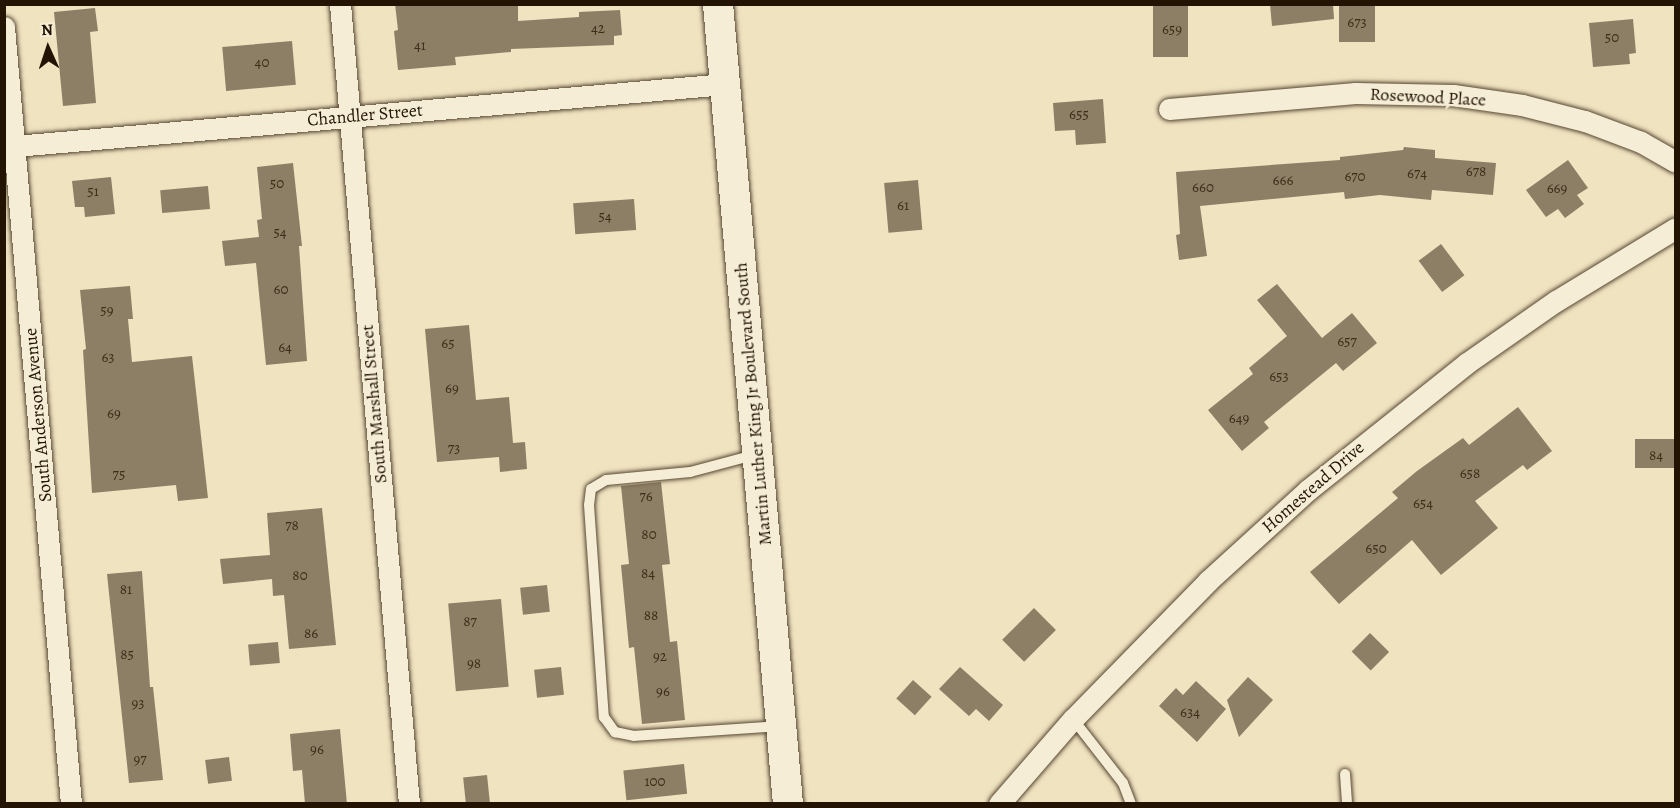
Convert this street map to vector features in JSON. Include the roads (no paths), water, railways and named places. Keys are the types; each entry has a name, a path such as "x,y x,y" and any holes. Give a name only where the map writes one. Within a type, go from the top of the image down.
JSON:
{"main road":[{"name":"Martin Luther King Jr Boulevard South","path":"718,4 788,804"}],"street":[{"name":"South Marshall Street","path":"340,4 409,804"},
{"name":"South Anderson Avenue","path":"4,27 10,146 71,804"},
{"name":"Chandler Street","path":"10,146 725,84"},
{"name":"Rosewood Place","path":"1169,109 1355,93 1453,95 1522,105 1585,121 1641,142 1676,162"},
{"name":"Homestead Drive","path":"999,804 1073,719 1208,580 1365,442 1521,325 1676,228"}],"lane":[{"path":"757,455 690,472 606,480 591,489 589,505 604,717 615,732 634,736 781,726"},
{"path":"1073,719 1123,783 1131,804"},
{"path":"1345,774 1347,804"}]}
